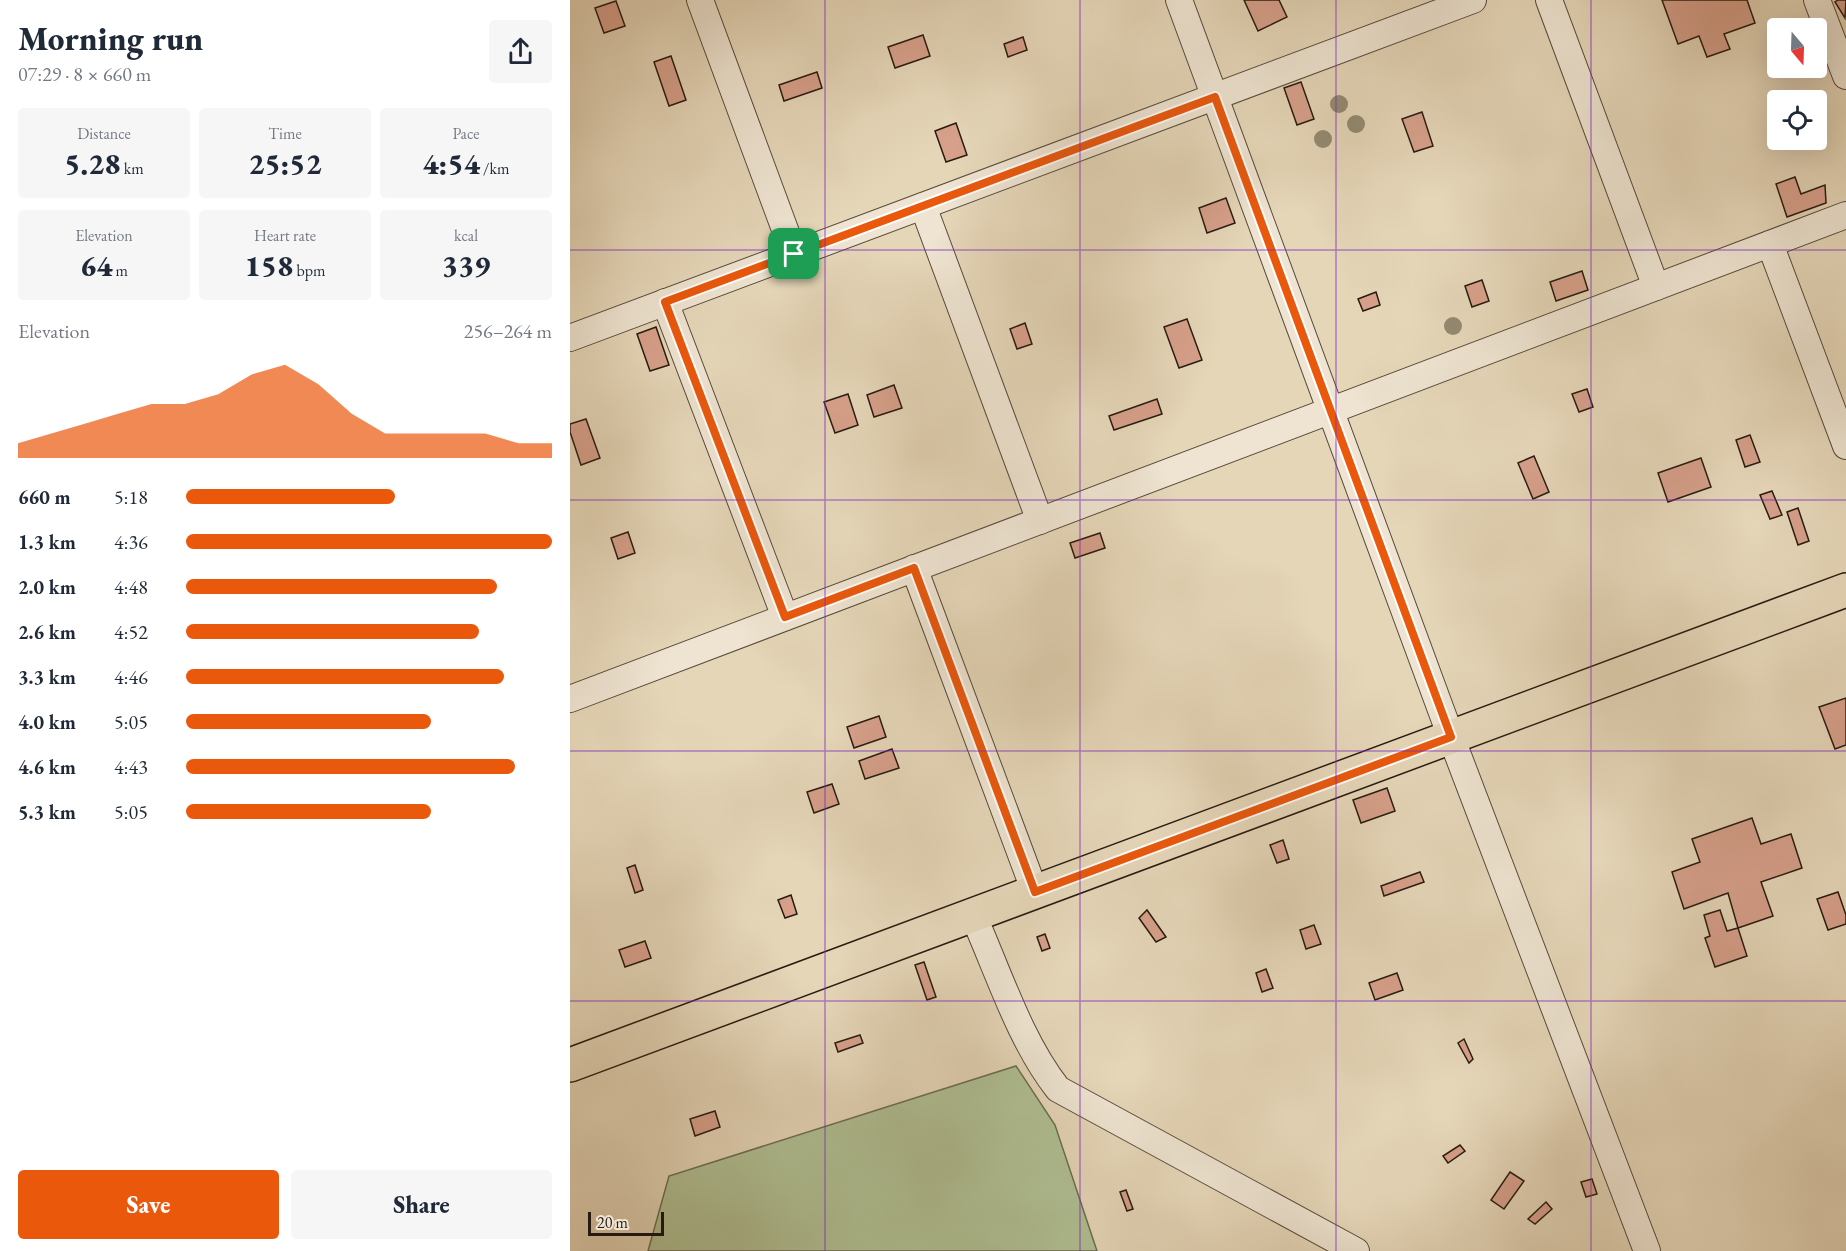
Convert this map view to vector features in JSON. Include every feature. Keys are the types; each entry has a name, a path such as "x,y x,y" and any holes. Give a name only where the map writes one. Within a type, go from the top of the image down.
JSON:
{"main road":[{"path":"570,1065 1846,590"}],"street":[{"path":"700,0 794,254"},
{"path":"1179,0 1451,737 1647,1251"},
{"path":"570,338 1473,0"},
{"path":"1549,0 1656,287"},
{"path":"1817,0 1846,75"},
{"path":"923,206 1040,521"},
{"path":"570,699 1846,215"},
{"path":"1770,244 1846,446"},
{"path":"665,302 785,617"},
{"path":"914,568 1035,892"},
{"path":"974,915 1025,1036 1042,1069 1058,1089 1356,1251"}],"green space":[{"path":"1016,1066 1055,1125 1097,1251 648,1251 669,1176"}],"building":[{"path":"1244,0 1279,0 1287,17 1258,31"},
{"path":"1662,0 1747,0 1755,23 1724,34 1730,49 1707,57 1699,36 1678,44"},
{"path":"1846,0 1845,18 1835,2"},
{"path":"616,1 625,26 604,33 595,8"},
{"path":"923,35 930,56 895,68 888,47"},
{"path":"1023,37 1027,50 1008,57 1004,44"},
{"path":"671,56 686,100 669,106 654,62"},
{"path":"817,72 822,88 784,101 779,85"},
{"path":"1301,82 1314,119 1297,125 1284,88"},
{"path":"1422,112 1433,146 1414,152 1402,119"},
{"path":"956,123 967,155 946,162 935,131"},
{"path":"1795,177 1801,194 1825,185 1826,203 1787,217 1776,184"},
{"path":"1226,198 1235,223 1207,233 1199,208"},
{"path":"1582,271 1588,290 1556,301 1550,282"},
{"path":"1482,280 1489,301 1472,307 1465,286"},
{"path":"1376,292 1380,305 1363,311 1358,299"},
{"path":"1187,319 1202,360 1179,368 1164,327"},
{"path":"1025,323 1032,344 1017,349 1010,329"},
{"path":"656,327 669,365 650,371 637,334"},
{"path":"894,385 902,408 874,417 867,395"},
{"path":"1587,389 1593,407 1579,412 1572,394"},
{"path":"848,394 858,425 835,433 824,402"},
{"path":"1157,399 1162,414 1114,430 1109,416"},
{"path":"586,419 600,458 581,465 570,432 570,424"},
{"path":"1750,435 1760,462 1745,467 1736,440"},
{"path":"1534,456 1549,492 1533,499 1518,463"},
{"path":"1701,458 1711,487 1668,502 1658,473"},
{"path":"1772,491 1782,515 1770,519 1760,495"},
{"path":"1798,508 1809,541 1798,545 1787,512"},
{"path":"628,532 635,553 618,559 611,538"},
{"path":"1100,533 1105,548 1075,558 1070,543"},
{"path":"1846,698 1846,745 1835,749 1819,707"},
{"path":"879,716 886,737 854,748 847,727"},
{"path":"892,749 899,768 865,779 859,761"},
{"path":"832,784 839,804 814,813 807,792"},
{"path":"1387,788 1395,811 1361,823 1353,800"},
{"path":"1752,818 1761,844 1791,834 1802,868 1761,882 1773,916 1738,928 1728,893 1684,909 1672,872 1700,862 1692,839"},
{"path":"1283,840 1289,859 1277,863 1270,845"},
{"path":"635,865 643,890 635,893 627,868"},
{"path":"1420,872 1424,882 1384,896 1381,886"},
{"path":"1838,892 1846,915 1846,924 1828,930 1817,899"},
{"path":"791,895 797,914 785,918 778,900"},
{"path":"1147,910 1166,937 1156,942 1139,918"},
{"path":"1720,910 1727,931 1738,928 1747,956 1715,967 1705,938 1710,936 1704,915"},
{"path":"1314,925 1321,944 1306,949 1300,930"},
{"path":"1045,934 1050,948 1042,951 1037,937"},
{"path":"645,941 651,958 625,967 619,950"},
{"path":"924,962 936,997 927,1000 915,965"},
{"path":"1266,969 1273,988 1262,992 1256,973"},
{"path":"1397,973 1403,990 1375,1000 1369,983"},
{"path":"860,1035 863,1043 838,1052 835,1043"},
{"path":"1464,1039 1473,1059 1469,1063 1458,1043"},
{"path":"715,1111 720,1127 695,1136 690,1119"},
{"path":"1460,1145 1465,1151 1448,1163 1443,1156"},
{"path":"1510,1172 1524,1181 1504,1209 1491,1200"},
{"path":"1592,1179 1597,1194 1586,1197 1581,1182"},
{"path":"1126,1190 1133,1209 1127,1211 1120,1192"},
{"path":"1546,1202 1552,1209 1535,1224 1528,1219"}],"route":[{"path":"1215,97 1451,737 1035,892 914,568 785,617 665,302 794,254 1215,97"}]}
